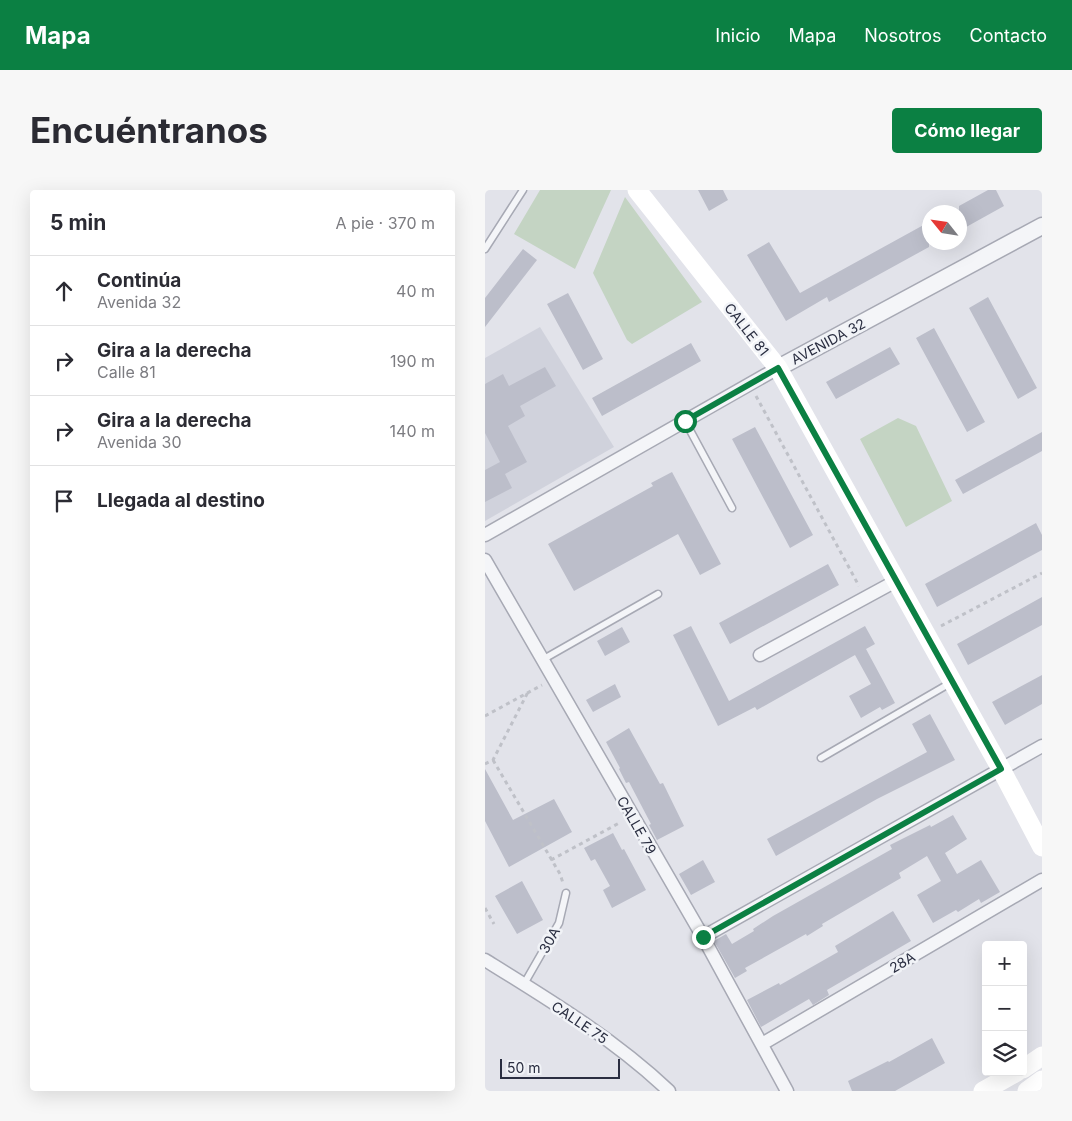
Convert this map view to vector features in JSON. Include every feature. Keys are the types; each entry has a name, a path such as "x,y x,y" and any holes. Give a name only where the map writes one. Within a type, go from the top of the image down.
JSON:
{"main road":[{"name":"CALLE 81","path":"637,190 778,368 1001,769 1042,848"},
{"path":"1027,1065 1042,1056"},
{"path":"983,1091 1010,1076"},
{"path":"1027,1091 1042,1080"}],"street":[{"name":"AVENIDA 32","path":"485,535 778,368 1042,226"},
{"name":"CALLE 79","path":"485,560 703,937 787,1091"},
{"path":"760,655 896,581"},
{"path":"703,937 1042,746"},
{"name":"28A","path":"762,1044 1042,880"},
{"name":"CALLE 75","path":"485,960 524,984 628,1055 669,1091"}],"lane":[{"path":"485,249 523,190"},
{"path":"685,421 732,508"},
{"path":"542,660 658,594"},
{"path":"821,758 952,682"},
{"name":"30A","path":"524,984 559,924 566,893"}],"path":[{"path":"750,384 865,598"},
{"path":"926,634 1042,573"},
{"path":"485,716 553,679"},
{"path":"485,764 493,760 528,692"},
{"path":"493,760 560,874 566,893"},
{"path":"551,860 632,816"},
{"path":"485,908 494,924"}],"shaded area":[{"path":"540,327 614,447 485,521 485,358"}],"green space":[{"path":"540,190 611,190 575,269 514,234"},
{"path":"625,197 702,302 632,344 627,340 593,273"},
{"path":"898,418 916,426 952,501 906,527 860,439"}],"building":[{"path":"698,190 723,190 728,200 709,211"},
{"path":"988,190 996,190 1004,206 967,227 967,205 961,205"},
{"path":"922,226 922,250 924,250 829,302 827,297 786,321 747,255 769,242 800,293"},
{"path":"523,249 537,260 485,327 485,298"},
{"path":"568,293 603,359 583,370 547,304"},
{"path":"988,297 1037,388 1018,399 969,308"},
{"path":"934,328 985,422 967,432 916,338"},
{"path":"691,343 701,361 602,416 592,398"},
{"path":"890,347 900,364 836,399 826,382"},
{"path":"545,367 556,386 520,406 525,416 508,426 527,462 505,474 512,488 485,502 485,470 500,462 485,433 485,384 503,374 509,386"},
{"path":"755,427 813,535 790,548 732,439"},
{"path":"1042,432 1042,451 963,494 955,480"},
{"path":"672,472 721,564 700,575 678,534 574,591 548,544 653,486 651,483"},
{"path":"1036,523 1042,535 1042,550 937,607 925,584"},
{"path":"828,564 839,585 730,644 719,623"},
{"path":"1042,597 1042,625 968,665 957,644"},
{"path":"691,626 729,701 865,626 875,644 866,649 895,703 882,710 880,707 861,718 849,696 871,684 855,655 757,710 755,707 718,726 673,635"},
{"path":"622,627 630,642 605,656 597,641"},
{"path":"1042,675 1042,704 1005,725 992,702"},
{"path":"615,684 621,697 593,712 586,700"},
{"path":"930,714 955,760 877,799 776,856 767,839 927,752 912,724"},
{"path":"629,728 660,784 663,783 684,826 657,840 649,825 651,824 629,782 626,783 606,742"},
{"path":"485,769 513,820 554,799 572,832 509,867 485,821"},
{"path":"953,815 967,839 945,853 957,874 981,860 1000,892 981,903 979,899 958,912 956,910 933,923 917,895 941,881 927,856 899,873 901,878 822,924 823,926 807,936 806,934 745,968 747,971 735,978 714,941 726,934 732,944 754,931 753,929 773,916 892,849 890,845"},
{"path":"613,833 622,850 624,849 646,890 612,908 603,890 610,886 595,859 591,861 584,848"},
{"path":"703,860 715,882 691,895 679,874"},
{"path":"522,881 543,920 517,934 495,896"},
{"path":"893,911 911,941 827,990 829,995 813,1005 809,999 761,1027 747,1000 779,983 780,985 838,952 835,946"},
{"path":"932,1038 945,1063 895,1091 852,1091 848,1081 889,1062"}],"route":[{"path":"685,421 778,368 1001,769 703,937"}]}
